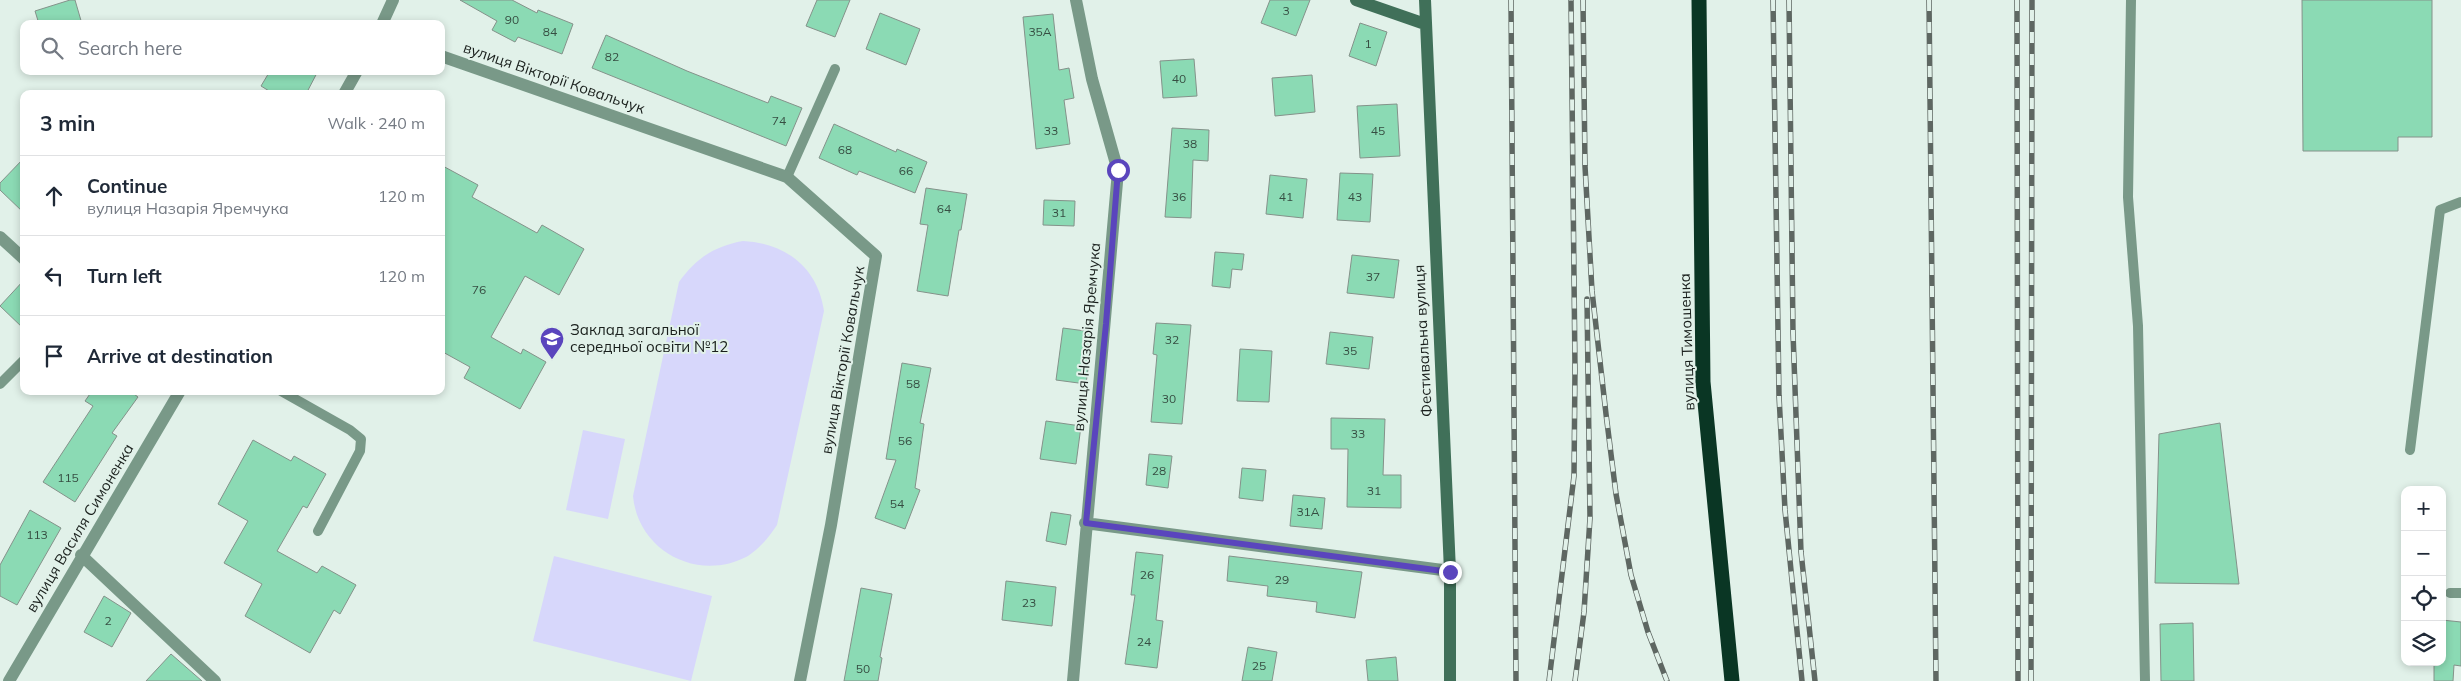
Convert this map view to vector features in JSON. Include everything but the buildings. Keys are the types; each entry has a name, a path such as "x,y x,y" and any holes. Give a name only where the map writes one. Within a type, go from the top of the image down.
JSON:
{"highway":[{"name":"вулиця Тимошенка","path":"1698,0 1704,382 1732,681"}],"street":[{"path":"384,20 392,0"},
{"name":"вулиця Назарія Яремчука","path":"1073,681 1086,523 1106,324 1118,170 1092,79 1076,0"},
{"path":"1356,0 1426,24"},
{"name":"Фестивальна вулиця","path":"1425,0 1450,572 1450,681"},
{"name":"вулиця Вікторії Ковальчук","path":"445,57 787,177 876,256 831,525 800,681"},
{"path":"346,90 354,75"},
{"path":"0,237 20,255"},
{"name":"вулиця Василя Симоненка","path":"9,681 175,395"},
{"path":"1086,523 1450,572"},
{"path":"81,555 215,681"}],"lane":[{"path":"2131,0 2128,197 2138,326 2145,681"},
{"path":"787,177 835,69"},
{"path":"2410,450 2440,210 2461,202"},
{"path":"0,384 20,364"},
{"path":"288,395 350,430 360,439 360,450 318,531"},
{"path":"2450,593 2461,593"}],"shaded area":[{"path":"743,241 773,247 797,261 807,270 815,282 821,296 824,311 777,525 764,542 748,556 729,563 710,566 691,563 674,557 658,546 646,532 637,515 633,496 679,282 692,266 707,254 724,246"},
{"path":"583,430 625,439 608,519 566,510"},
{"path":"554,556 712,596 691,681 533,641"}],"railway":[{"path":"1511,0 1516,681"},
{"path":"1549,681 1574,476 1575,369 1571,0"},
{"path":"1583,0 1585,166 1592,291 1606,414 1616,494 1631,575 1648,632 1667,681"},
{"path":"1773,0 1779,396 1785,510 1802,681"},
{"path":"1789,0 1793,333 1801,552 1815,681"},
{"path":"1929,0 1936,681"},
{"path":"2017,0 2018,681"},
{"path":"2031,681 2032,0"},
{"path":"1575,681 1584,612 1590,518 1587,299"}],"place":[{"name":"Заклад загальної середньої освіти №12","path":"552,360"}],"route":[{"path":"1118,170 1106,324 1086,523 1450,572"}]}
